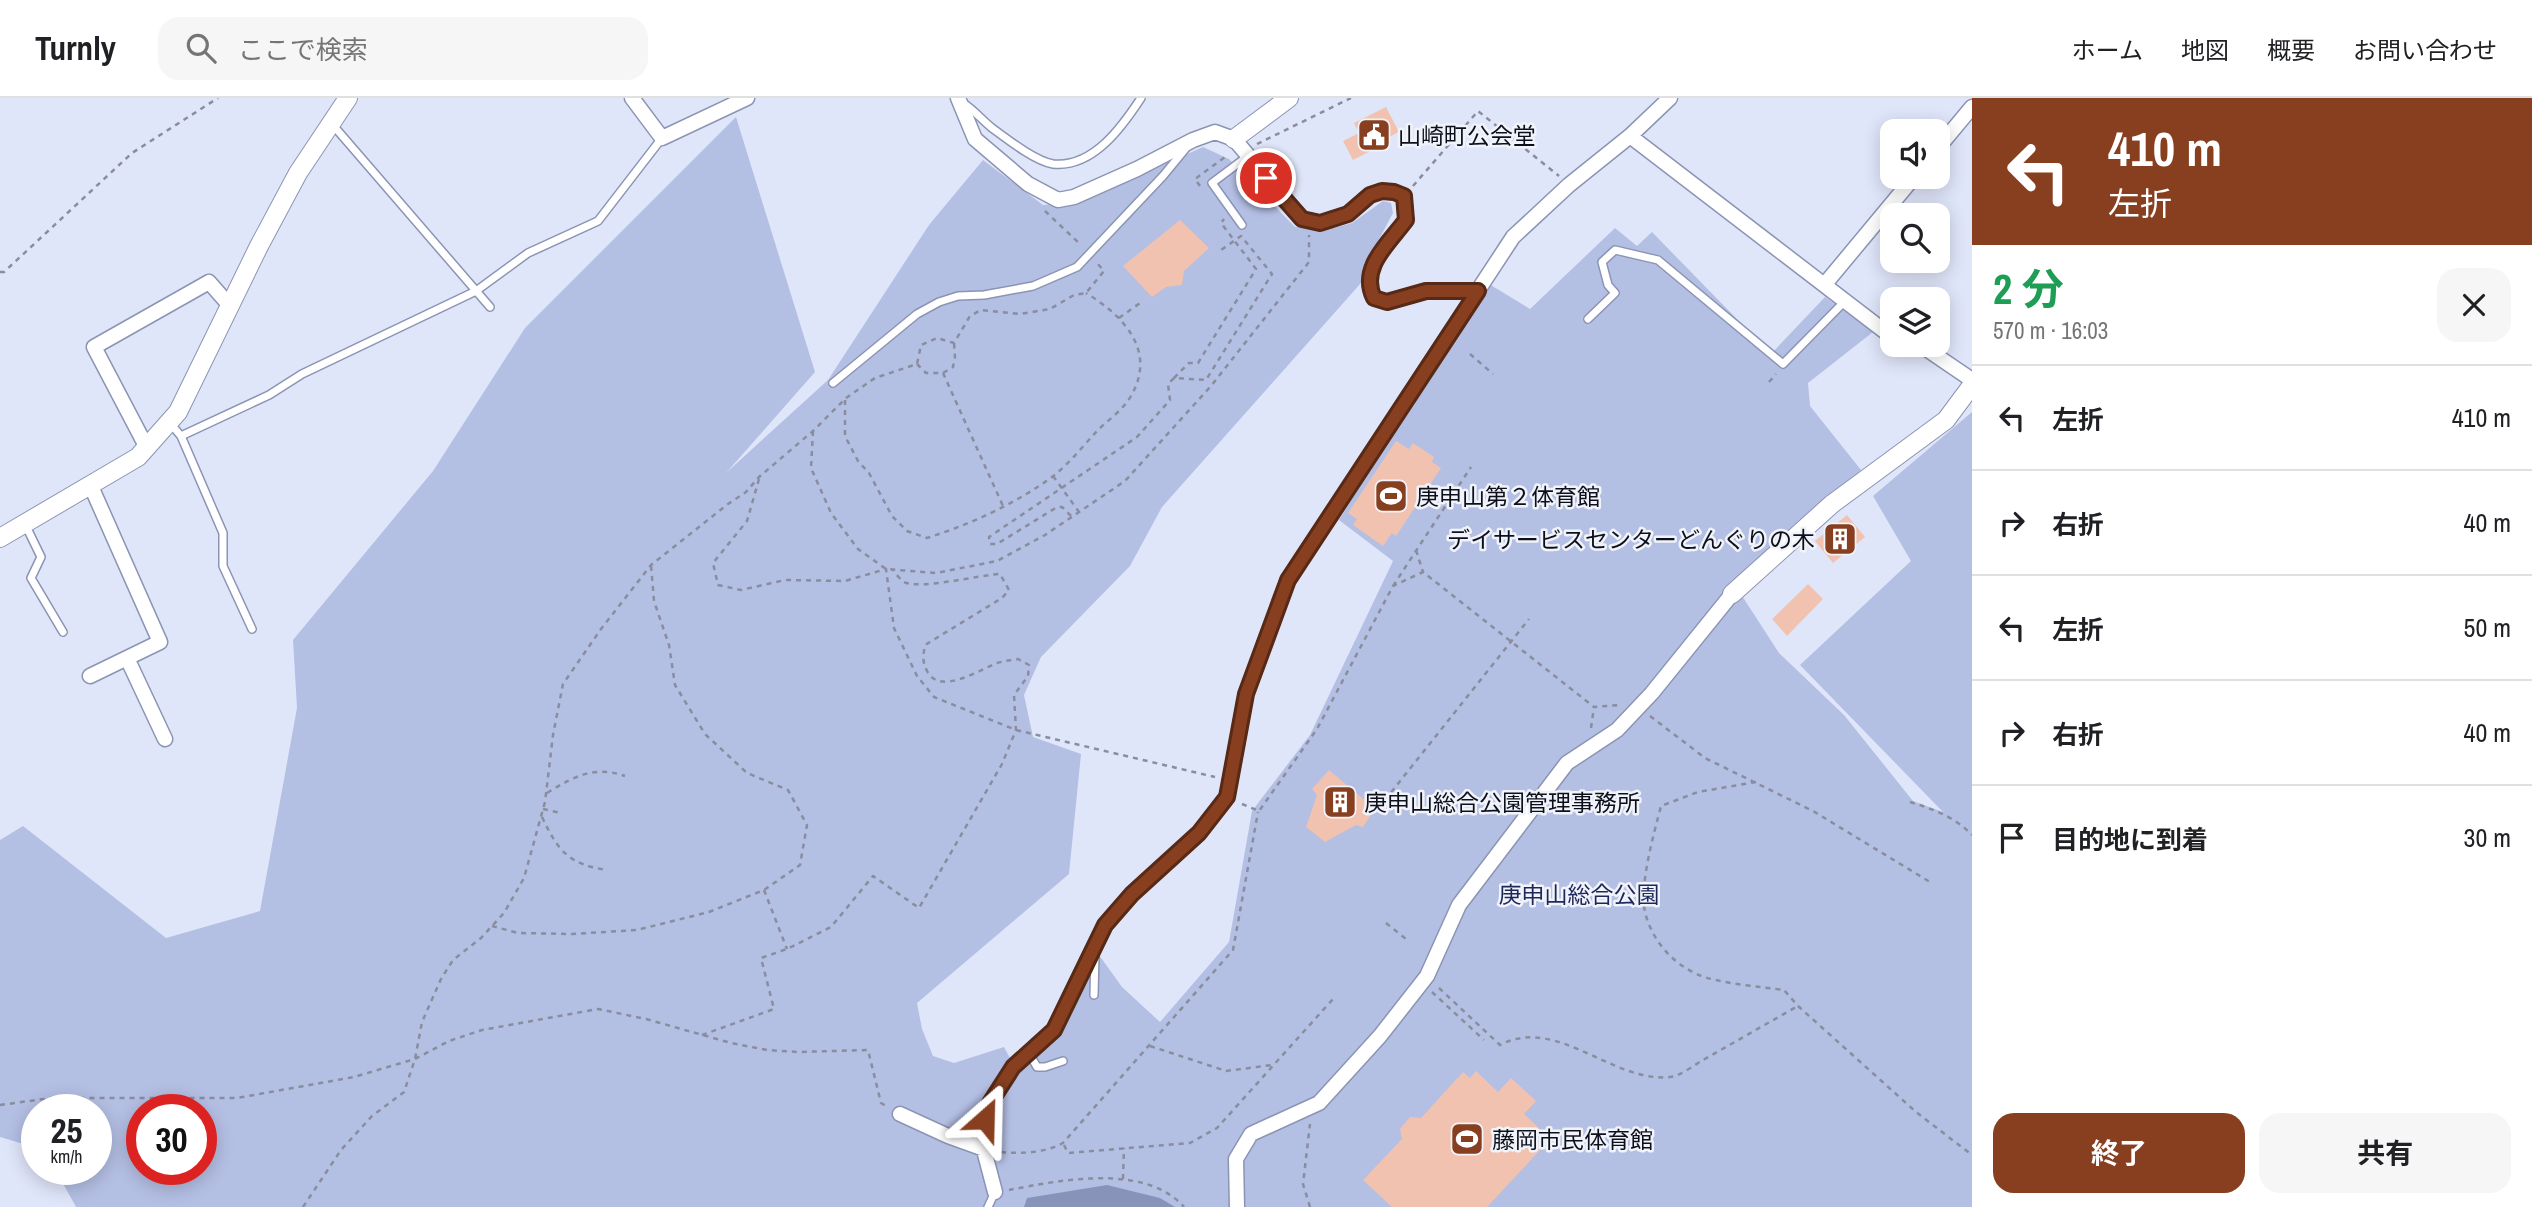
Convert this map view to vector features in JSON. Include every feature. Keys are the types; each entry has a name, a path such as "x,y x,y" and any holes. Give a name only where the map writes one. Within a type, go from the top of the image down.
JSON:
{"street":[{"path":"0,538 138,457 175,429 178,412 298,173 348,98"},
{"path":"632,98 663,138 747,98"},
{"path":"1240,147 1289,98"},
{"path":"995,1192 980,1135 990,1103 1013,1067 1054,1030 1115,912 1199,833 1227,797 1228,780 1246,694 1288,580 1513,237 1670,98"},
{"path":"1950,133 1972,107 1963,98"},
{"path":"959,99 975,139 1028,184 1058,200 1074,197 1100,186 1193,139 1215,132 1240,147 1302,219 1320,223 1348,214 1370,195 1382,191 1394,192 1404,196 1406,220 1371,267 1369,288 1374,298 1387,302 1426,291 1478,291"},
{"path":"1630,136 1880,327"},
{"path":"1825,284 1904,189"},
{"path":"147,448 94,347 209,282 230,306"},
{"path":"1237,1207 1236,1159 1251,1134 1319,1103 1429,983 1459,905 1567,764 1617,730 1641,706 1732,594 1832,504 1946,420 1972,383 1937,357"},
{"path":"90,484 160,642 90,676"},
{"path":"127,658 165,739"},
{"path":"900,1114 930,1129 984,1149"}],"lane":[{"path":"959,99 990,127 1026,152 1052,164 1078,161 1102,145 1124,124 1141,98"},
{"path":"331,123 490,307"},
{"path":"252,629 223,566 223,533 175,429 269,396 302,374 476,291 528,253 598,221 663,138"},
{"path":"833,383 917,314 939,302 958,296 984,295 1033,286 1077,267 1163,176 1193,139"},
{"path":"1240,147 1212,183 1242,225"},
{"path":"1588,320 1615,293 1608,285 1602,262 1615,250 1658,260 1783,364 1846,300"},
{"path":"25,523 41,557 31,578 63,632"},
{"path":"1094,995 1095,947"},
{"path":"1028,1053 1037,1067 1063,1061"},
{"path":"988,1207 995,1192"}],"path":[{"path":"0,272 4,272 132,153 218,98"},
{"path":"1202,189 1195,179 1240,147 1260,144 1351,98"},
{"path":"1404,196 1478,111 1569,185"},
{"path":"1072,517 1062,507 1057,507 997,544 990,544 989,537 1138,437 1170,400 1168,384 1189,363 1198,363 1256,269 1221,223 1224,220 1217,210"},
{"path":"917,364 926,373 943,373 953,367 954,343 970,316 981,310 1020,314 1050,309 1074,295 1086,293 1104,271 1089,252 1045,212"},
{"path":"759,477 747,521 713,563 718,585 741,590 785,580 845,581 886,569 936,573 997,561 1045,535 1125,481 1219,376 1309,262 1310,221"},
{"path":"1174,379 1206,380 1272,274 1241,236 1221,250"},
{"path":"845,398 845,436 892,516 907,531 928,538 971,523 1053,476 1130,399 1139,379 1142,362 1135,341 1110,308 1086,293"},
{"path":"1119,318 1140,303"},
{"path":"917,364 921,345 937,338 954,343"},
{"path":"1470,354 1493,373"},
{"path":"303,1207 341,1150 372,1116 404,1092 415,1059 422,1022 441,979 453,960 504,913 524,878 547,793 553,736 563,684 601,629 652,565 727,504 746,492 845,398 875,378 917,364"},
{"path":"1769,382 1779,370"},
{"path":"943,373 1003,506"},
{"path":"813,431 811,468 831,513 858,549 886,569 894,628 917,676 934,697 1016,730 1228,780"},
{"path":"984,1149 1024,1153 1049,1150 1063,1143 1233,950 1259,811 1317,729 1393,586 1471,467"},
{"path":"1053,476 1079,512"},
{"path":"1416,550 1423,572 1594,707 1641,706 1705,758 1814,811 1930,882"},
{"path":"492,926 518,933 572,934 637,930 709,912 764,890 800,864 807,825 788,790 747,773 705,734 675,685 669,645 654,601 652,565"},
{"path":"702,1035 774,1009 761,958 787,949 831,927 873,876 919,908 990,786 1016,730 1014,695 1028,676 1029,665 1018,659 999,662 963,678 943,682 930,676 922,660 925,645 1002,598 1009,590 1000,574 928,584 905,582 892,569"},
{"path":"1393,586 1423,572"},
{"path":"1385,800 1529,619"},
{"path":"547,793 573,776 592,771 612,771 625,776"},
{"path":"1756,782 1698,792 1661,806 1646,874 1645,912 1662,948 1680,965 1702,977 1784,990 1797,1006 1916,1112 1972,1155"},
{"path":"1227,797 1259,811"},
{"path":"1910,802 1943,814 1972,835"},
{"path":"543,809 561,813"},
{"path":"541,814 564,854 581,864 608,870"},
{"path":"764,890 787,949"},
{"path":"1386,923 1406,939"},
{"path":"1429,983 1500,1045 1517,1037 1561,1043 1583,1049 1601,1060 1641,1075 1672,1077 1797,1006"},
{"path":"1429,983 1484,1040"},
{"path":"1063,1143 1068,1153 1190,1143 1217,1128 1333,999"},
{"path":"0,1105 51,1098 237,1098 354,1077 415,1059 449,1041 482,1030 598,1009 767,1051 868,1049 881,1103 900,1114"},
{"path":"1150,1046 1226,1071 1273,1065"},
{"path":"1310,1207 1303,1184 1313,1106"},
{"path":"1123,1179 1124,1149"},
{"path":"995,1192 1057,1183 1123,1179 1157,1187 1184,1207"}],"green space":[{"name":"庚申山総合公園","path":"736,117 815,372 727,472 828,380 929,225 983,160 1043,205 1080,202 1203,147 1229,159 1295,227 1334,228 1352,223 1383,201 1391,203 1393,213 1368,260 1361,283 1162,507 1130,566 1041,657 1024,695 1033,737 1081,754 1069,874 917,1003 922,1029 933,1056 954,1063 1004,1047 1011,1060 1056,1038 1099,955 1122,987 1160,1022 1229,942 1252,811 1310,735 1393,561 1339,520 1425,379 1489,284 1530,309 1615,228 1637,246 1652,232 1771,354 1825,297 1873,332 1808,383 1810,406 1861,470 1735,585 1779,653 1844,715 1913,801 1943,812 1800,665 1911,561 1873,496 1972,412 1972,1207 76,1207 64,1185 112,1185 112,1094 21,1094 21,1143 0,1137 0,840 23,826 166,938 260,911 297,708 293,640 433,471 525,328"}],"shaded area":[{"path":"1107,1185 1160,1198 1175,1207 1024,1207 1027,1198"}],"building":[{"name":"山崎町公会堂","path":"1386,107 1399,132 1389,137 1390,141 1353,160 1343,141 1359,133 1354,123"},
{"path":"1180,220 1209,248 1184,271 1182,285 1166,287 1152,297 1123,266"},
{"name":"庚申山第２体育館","path":"1396,441 1409,449 1413,443 1434,457 1432,462 1441,468 1396,536 1392,533 1383,546 1353,525 1357,519 1348,513"},
{"name":"デイサービスセンターどんぐりの木","path":"1847,515 1865,537 1833,563 1815,541"},
{"path":"1808,584 1823,599 1787,636 1772,619"},
{"name":"庚申山総合公園管理事務所","path":"1329,770 1375,809 1363,827 1356,825 1325,842 1306,827 1317,795 1312,789"},
{"name":"藤岡市民体育館","path":"1476,1071 1498,1092 1511,1078 1536,1101 1524,1114 1541,1130 1532,1139 1542,1148 1487,1207 1392,1207 1363,1180 1402,1139 1400,1129 1410,1117 1421,1118 1463,1072 1470,1078"}],"place":[{"name":"山崎町公会堂","path":"1374,135"},
{"name":"庚申山第２体育館","path":"1391,496"},
{"name":"デイサービスセンターどんぐりの木","path":"1840,539"},
{"name":"庚申山総合公園管理事務所","path":"1340,802"},
{"name":"藤岡市民体育館","path":"1467,1139"}],"route":[{"path":"985,1119 990,1103 1013,1067 1054,1030 1105,925 1132,894 1199,833 1227,797 1228,780 1246,694 1288,580 1478,291 1426,291 1387,302 1374,298 1369,288 1371,267 1406,220 1404,196 1382,191 1370,195 1348,214 1320,223 1302,219 1266,178"}]}
